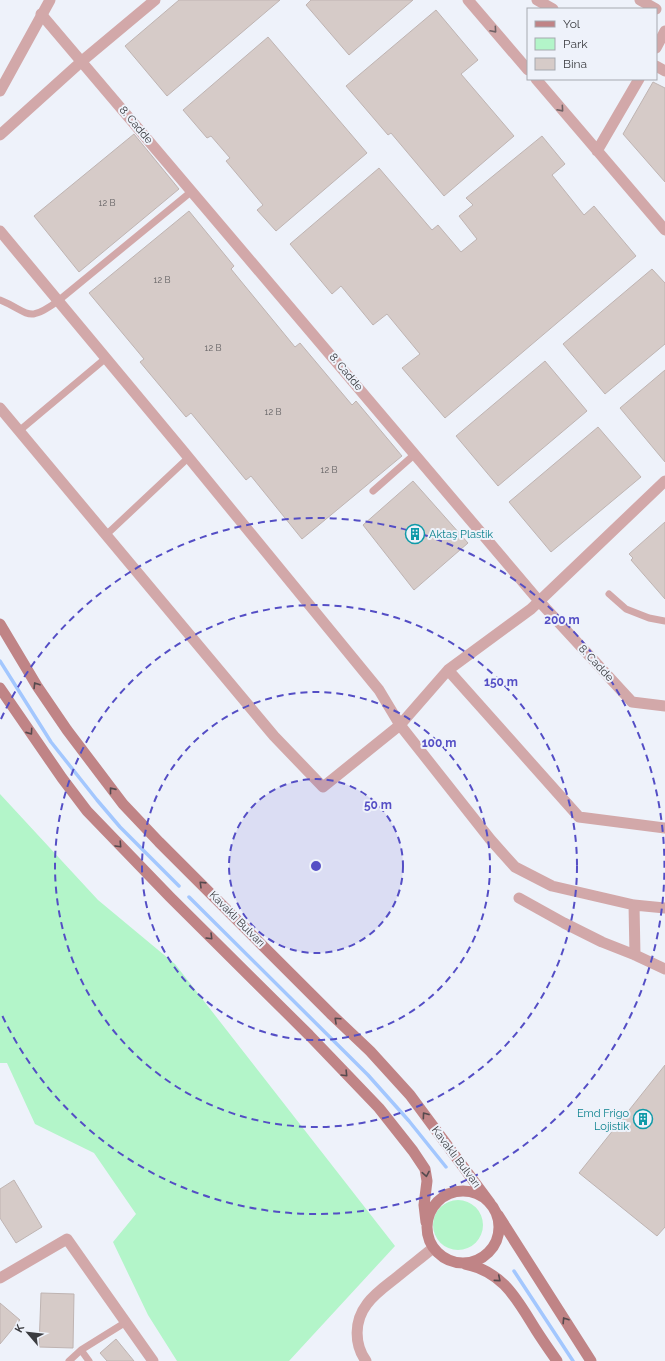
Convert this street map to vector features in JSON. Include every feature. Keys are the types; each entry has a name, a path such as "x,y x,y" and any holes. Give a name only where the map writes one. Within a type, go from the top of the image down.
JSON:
{"main road":[{"name":"Kavaklı Bulvarı","path":"0,624 36,686 123,804 159,842 370,1051 410,1095 490,1203 591,1361"},
{"path":"0,688 62,778 87,811 379,1108 414,1151 425,1169 427,1181 424,1204 427,1235 433,1248 440,1255 450,1261 472,1265 496,1277 514,1295 557,1361"},
{"name":"Kavaklı Bulvarı","path":"426,1222 430,1211 437,1200 447,1194 459,1190 470,1191 481,1195 490,1203"},
{"name":"Kavaklı Bulvarı","path":"463,1263 475,1261 485,1255 493,1246 498,1236 499,1224 496,1213"}],"street":[{"path":"0,91 50,0"},
{"path":"0,135 82,61 155,0"},
{"path":"468,0 527,69"},
{"path":"537,0 551,8"},
{"path":"640,0 654,8"},
{"name":"8. Cadde","path":"41,14 539,601 632,702 665,706"},
{"path":"657,46 665,31"},
{"path":"537,80 665,230"},
{"path":"597,151 638,80"},
{"path":"0,231 379,690 400,725 490,839 515,867 552,886 634,905 665,908"},
{"path":"0,408 274,736 323,787 400,725 448,670 531,609 665,481"},
{"path":"448,670 580,816 665,828"},
{"path":"519,898 602,942 665,969"},
{"path":"634,905 635,955"},
{"path":"0,1277 67,1239 153,1361"},
{"path":"366,1361 360,1353 357,1341 357,1325 362,1312 368,1303 378,1293 433,1248"}],"lane":[{"path":"0,300 28,314 44,312 192,191"},
{"path":"19,431 106,358"},
{"path":"374,491 415,454"},
{"path":"106,535 188,458"},
{"path":"610,594 626,609 635,614 665,621"},
{"path":"69,1361 81,1350 126,1322"},
{"path":"81,1350 89,1361"}],"green space":[{"path":"0,794 98,900 175,964 395,1246 289,1361 177,1361 148,1315 113,1242 136,1214 94,1153 35,1124 7,1063 0,1063"},
{"path":"453,1200 463,1200 476,1207 483,1220 483,1230 476,1243 463,1250 453,1250 444,1246 437,1239 433,1230 433,1220 437,1211 444,1204"}],"building":[{"path":"179,0 280,0 167,96 125,46"},
{"path":"311,0 413,0 349,55 306,5"},
{"path":"436,10 478,60 461,74 514,136 444,196 391,133 388,135 346,86"},
{"path":"268,37 367,153 276,231 257,210 263,205 226,161 230,158 211,136 207,138 183,110"},
{"path":"653,82 665,88 665,182 623,134"},
{"path":"134,134 179,189 79,272 34,216"},
{"path":"542,136 565,164 552,175 584,215 594,206 636,256 445,418 402,368 420,354 387,314 373,325 341,286 332,294 290,244 379,168 432,230 438,225 461,252 477,239 459,216 473,205 466,198"},
{"path":"189,211 234,266 231,269 295,347 300,343 352,405 356,401 402,456 302,539 251,476 246,480 191,413 186,417 140,362 144,359 89,293"},
{"path":"652,269 665,283 665,344 605,394 563,344"},
{"path":"545,361 587,411 498,486 456,436"},
{"path":"665,370 665,462 620,408"},
{"path":"598,427 641,477 551,552 509,502"},
{"name":"Aktaş Plastik","path":"413,481 468,543 414,590 363,525"},
{"path":"665,522 665,599 631,560 633,558 629,554"},
{"name":"Emd Frigo Lojistik","path":"665,1065 665,1227 657,1236 579,1173"},
{"path":"14,1180 42,1227 16,1243 0,1218 0,1189"},
{"path":"41,1293 74,1294 73,1348 39,1347"},
{"path":"0,1303 20,1320 0,1344"},
{"path":"116,1339 134,1361 107,1361 100,1353"}],"waterway":[{"path":"0,661 51,742 97,800 120,827 179,886"},
{"path":"189,897 368,1075 409,1121 446,1167"},
{"path":"514,1271 573,1361"}],"place":[{"name":"Aktaş Plastik","path":"415,534"},
{"name":"Emd Frigo Lojistik","path":"643,1119"}]}
